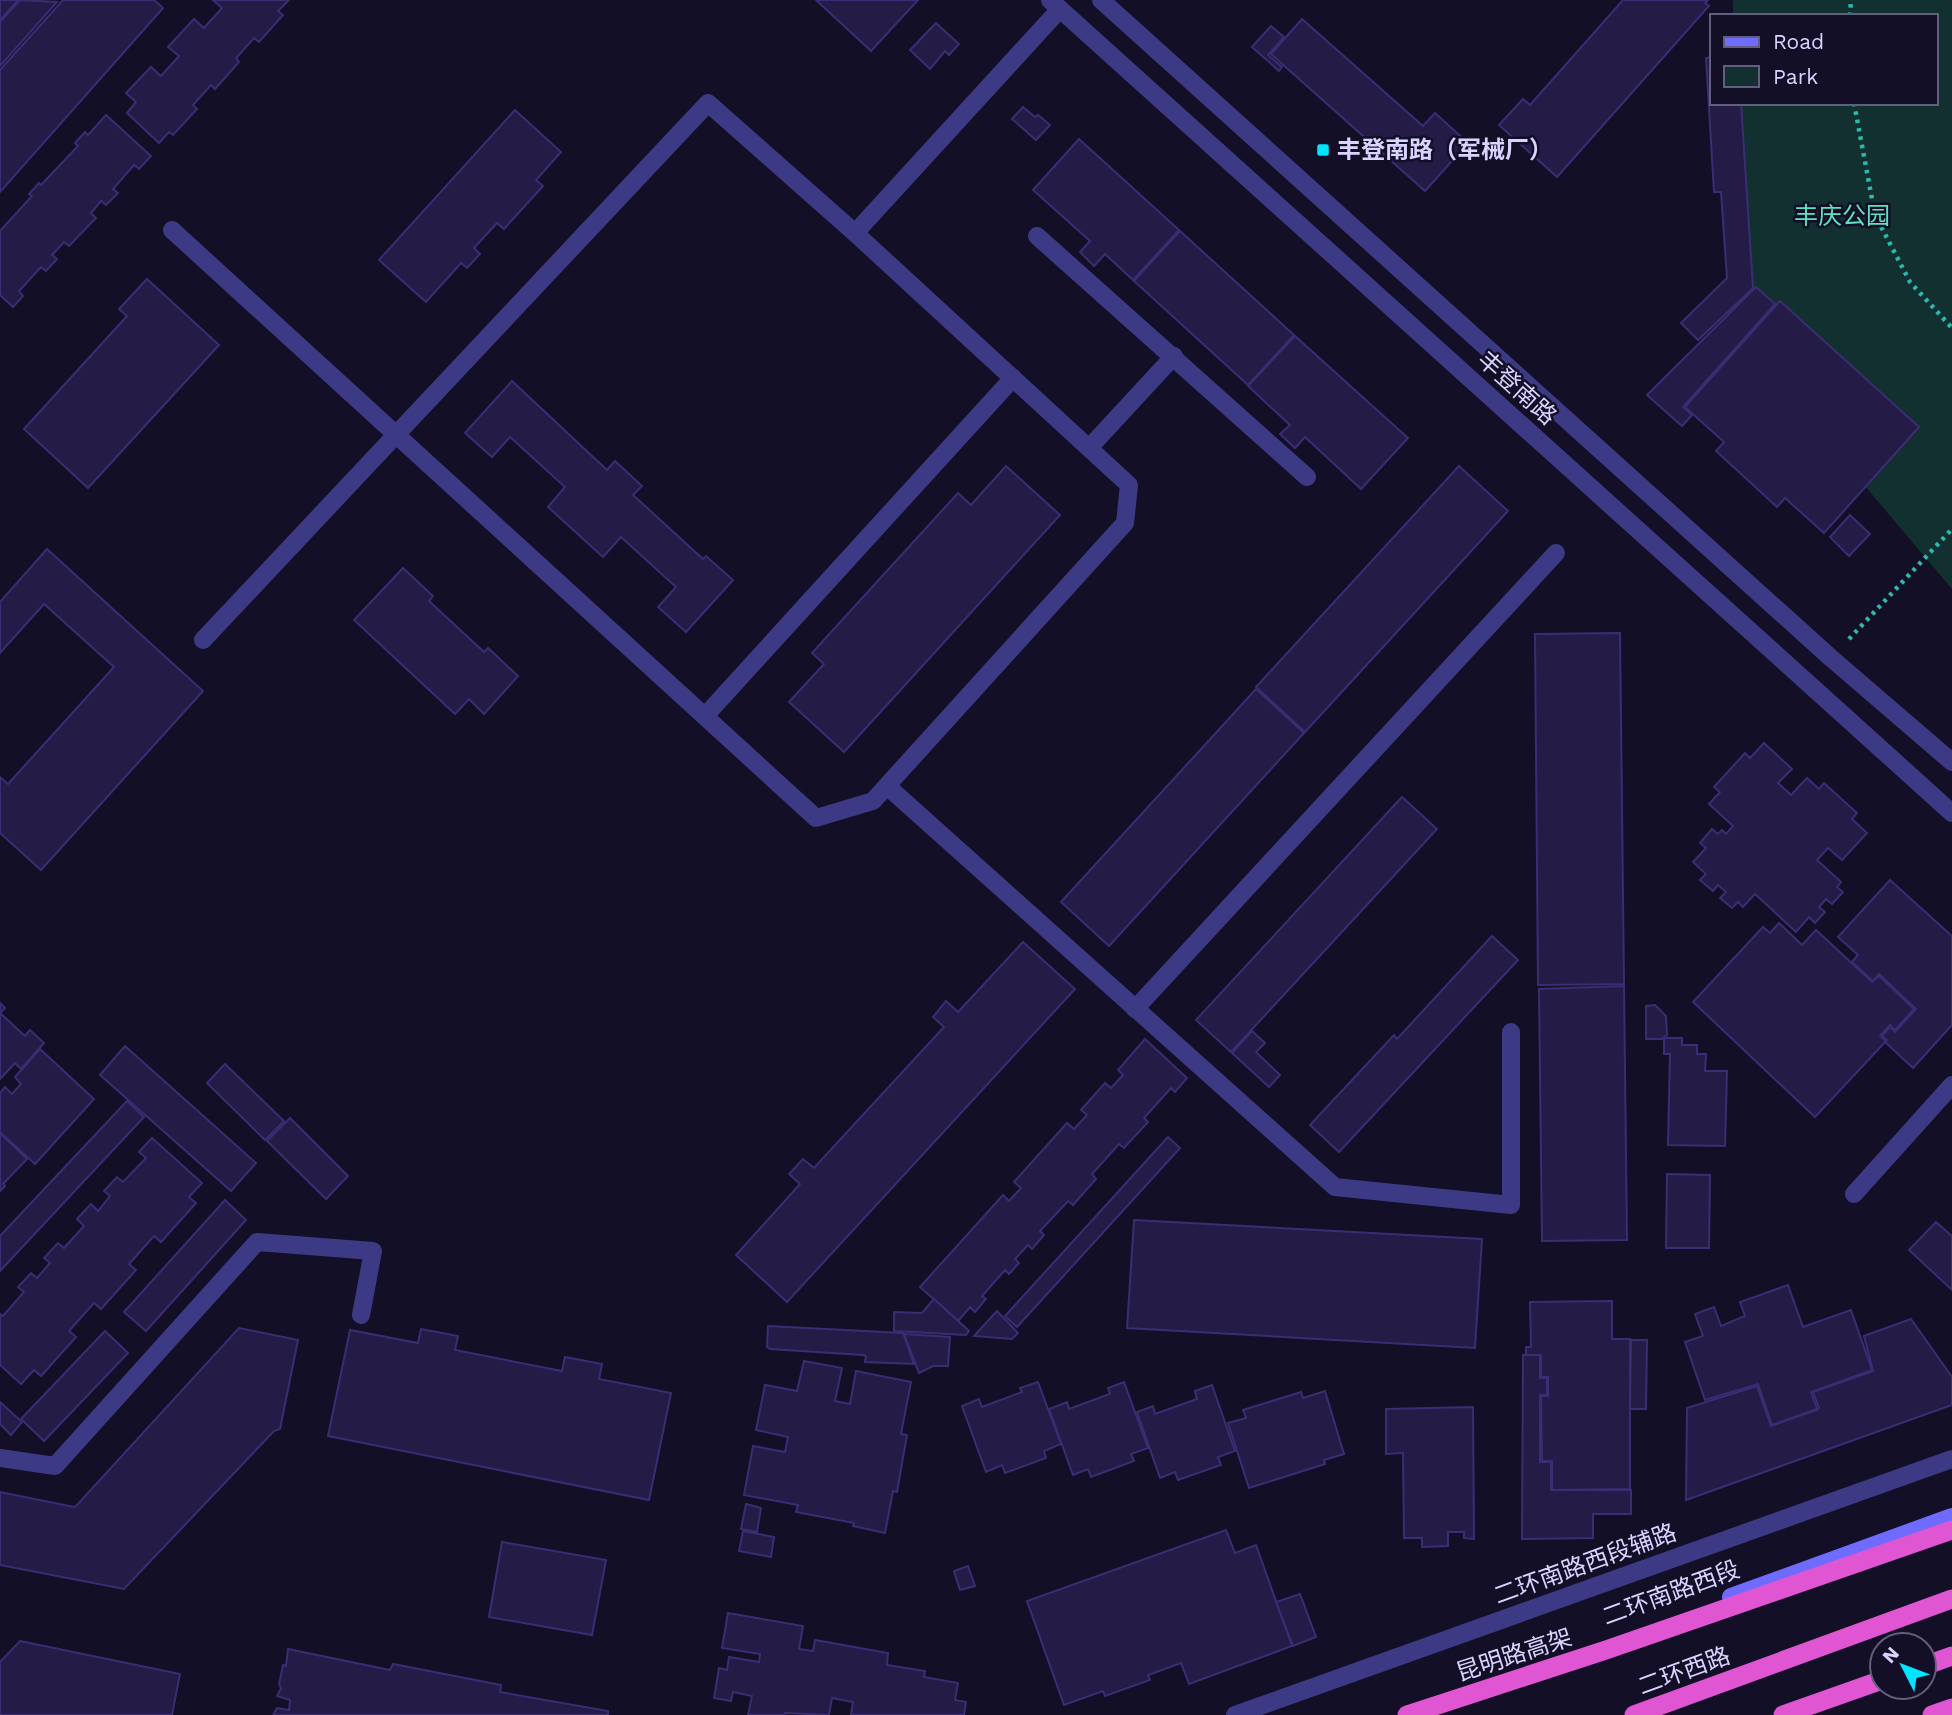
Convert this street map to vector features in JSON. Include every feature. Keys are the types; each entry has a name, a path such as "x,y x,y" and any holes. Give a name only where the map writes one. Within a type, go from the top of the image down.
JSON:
{"highway":[{"name":"昆明路高架","path":"1407,1715 1606,1650 1952,1530"},
{"name":"二环西路","path":"1634,1715 1952,1600"},
{"path":"1783,1715 1868,1686"},
{"path":"1932,1715 1952,1708"}],"main road":[{"name":"二环南路西段","path":"1407,1715 1952,1517"}],"street":[{"name":"丰登南路","path":"1101,0 1831,658 1952,762"},
{"name":"丰登南路","path":"1055,5 1952,813"},
{"path":"855,233 1055,5"},
{"path":"172,230 396,435 705,716 816,818 873,801 1125,523 1129,485 855,233 708,103 396,435 203,639"},
{"path":"1037,236 1307,477"},
{"path":"1089,448 1174,356"},
{"path":"705,716 1013,378"},
{"path":"1135,1009 1556,553"},
{"path":"887,786 1335,1186 1511,1205 1511,1032"},
{"path":"1854,1194 1952,1085"},
{"path":"0,1458 55,1466 257,1242 373,1251 360,1315"},
{"name":"二环南路西段辅路","path":"1235,1715 1952,1459"}],"path":[{"path":"1854,105 1875,215 1910,282 1952,328"},
{"path":"1831,658 1952,529"}],"green space":[{"name":"丰庆公园","path":"1733,0 1952,0 1952,589 1731,328 1732,105 1938,105 1938,14 1733,14"}],"building":[{"path":"0,0 18,0 0,20"},
{"path":"20,0 57,2 0,66 0,22"},
{"path":"63,0 154,0 163,8 0,192 0,70"},
{"path":"213,0 289,0 278,11 283,15 259,42 254,38 236,58 239,62 215,89 211,85 193,105 197,109 173,135 169,132 159,143 127,113 136,102 126,93 151,67 161,76 179,56 168,47 194,19 204,28 222,8"},
{"path":"816,0 918,0 871,51"},
{"path":"1623,0 1708,0 1705,3 1709,6 1557,177 1499,125 1523,99 1530,105"},
{"path":"1302,19 1423,126 1435,113 1468,143 1425,191 1271,54"},
{"path":"936,23 959,44 949,55 945,51 930,69 910,50"},
{"path":"1271,26 1284,37 1268,55 1282,67 1279,71 1252,47"},
{"path":"1710,57 1710,105 1741,105 1753,288 1698,340 1681,323 1727,278 1721,192 1714,192 1706,58"},
{"path":"1023,107 1050,125 1036,140 1012,119"},
{"path":"515,110 561,152 536,180 543,186 504,229 497,223 474,248 480,254 467,268 461,263 426,302 379,260"},
{"path":"106,115 151,156 139,169 134,165 113,189 118,193 106,205 101,201 91,213 96,218 69,246 64,242 52,255 57,259 46,271 41,267 19,291 23,296 13,307 0,295 0,231 32,196 29,194 39,183 41,185 78,146 75,143 85,132 88,135"},
{"path":"1079,139 1179,230 1133,280 1105,254 1094,266 1080,252 1090,241 1033,190"},
{"path":"1180,231 1294,335 1248,385 1134,281"},
{"path":"147,279 219,345 88,488 24,429 127,316 119,309"},
{"path":"1756,287 1775,304 1683,407 1692,415 1682,426 1647,395"},
{"path":"1780,301 1919,427 1824,533 1785,498 1777,507 1716,451 1724,442 1685,407"},
{"path":"1295,336 1408,438 1361,489 1305,437 1295,448 1280,434 1290,425 1248,386"},
{"path":"512,381 607,470 615,461 642,486 633,495 703,559 706,556 733,580 686,632 658,607 676,587 621,537 603,557 548,507 565,487 510,437 492,457 465,433"},
{"path":"1006,466 1060,515 844,752 789,702 824,664 812,653 958,493 971,505"},
{"path":"1459,466 1508,511 1305,732 1256,687"},
{"path":"1850,515 1870,534 1849,556 1830,537"},
{"path":"47,549 203,691 41,870 0,833 0,777 8,784 114,667 44,604 0,653 0,602"},
{"path":"403,568 433,596 429,601 484,652 488,648 518,676 484,714 469,699 455,714 354,620"},
{"path":"1620,633 1624,984 1538,985 1535,634"},
{"path":"1256,689 1304,733 1109,946 1061,902"},
{"path":"1764,743 1792,769 1778,783 1791,795 1807,778 1819,789 1824,783 1857,813 1852,819 1867,833 1842,860 1828,848 1817,860 1841,882 1837,887 1843,892 1832,904 1826,899 1819,907 1825,912 1815,923 1809,917 1796,932 1755,894 1743,907 1738,902 1732,908 1720,898 1726,892 1718,885 1713,891 1700,880 1706,874 1693,862 1706,848 1700,843 1712,829 1718,834 1722,830 1726,834 1733,826 1709,804 1720,792 1714,787 1745,753 1750,758"},
{"path":"1402,797 1437,829 1231,1052 1196,1020"},
{"path":"1890,880 1952,936 1952,1025 1913,1068 1882,1036 1890,1027 1895,1032 1916,1009 1879,974 1873,981 1852,962 1858,955 1838,937"},
{"path":"1779,923 1802,945 1816,930 1872,982 1879,976 1914,1009 1895,1030 1890,1025 1880,1036 1886,1041 1815,1117 1693,1002 1763,927 1770,933"},
{"path":"1492,936 1518,960 1339,1152 1310,1125 1394,1035 1397,1039"},
{"path":"1023,942 1075,989 787,1302 736,1255 800,1184 789,1174 803,1159 814,1168 944,1027 933,1017 946,1001 958,1012"},
{"path":"1624,986 1627,1240 1542,1241 1539,989"},
{"path":"1655,1005 1666,1016 1667,1035 1662,1039 1646,1039 1646,1006"},
{"path":"0,1013 25,1036 30,1030 44,1043 21,1069 15,1063 0,1079"},
{"path":"1252,1031 1265,1043 1256,1052 1280,1075 1269,1087 1232,1053"},
{"path":"1664,1038 1682,1038 1682,1045 1697,1045 1697,1054 1706,1054 1705,1071 1727,1071 1725,1146 1668,1145 1670,1054 1664,1054"},
{"path":"1145,1039 1187,1078 1175,1092 1171,1088 1144,1118 1148,1122 1124,1148 1119,1144 1092,1174 1096,1179 1073,1205 1068,1201 1040,1231 1044,1235 1032,1249 1028,1245 1015,1259 1019,1263 1009,1274 1005,1270 982,1296 986,1299 975,1312 970,1307 958,1321 920,1287 1003,1195 1009,1201 1021,1188 1014,1182 1067,1123 1074,1129 1087,1115 1081,1110 1105,1083 1111,1088 1123,1075 1118,1070"},
{"path":"125,1046 256,1163 231,1191 100,1075"},
{"path":"40,1049 94,1099 35,1164 0,1132 0,1093 5,1087 12,1094 21,1084 15,1077"},
{"path":"225,1064 284,1121 265,1140 207,1083"},
{"path":"127,1101 144,1117 0,1271 0,1236"},
{"path":"290,1118 348,1176 326,1199 267,1141"},
{"path":"0,1133 27,1159 3,1184 5,1186 0,1191"},
{"path":"1168,1137 1180,1148 1017,1327 1005,1316"},
{"path":"152,1138 202,1183 189,1197 196,1203 161,1242 154,1236 129,1264 136,1270 101,1309 94,1303 69,1331 76,1337 41,1376 34,1370 21,1384 0,1365 0,1314 3,1316 24,1292 18,1287 31,1273 37,1278 50,1263 44,1258 58,1243 64,1248 84,1226 77,1219 91,1204 98,1211 110,1196 104,1191 117,1177 123,1182 146,1158 139,1152"},
{"path":"1667,1174 1710,1175 1709,1248 1666,1248"},
{"path":"225,1200 246,1220 146,1331 124,1312"},
{"path":"1134,1220 1482,1239 1475,1348 1127,1328"},
{"path":"1936,1222 1952,1236 1952,1290 1909,1250"},
{"path":"1788,1285 1803,1327 1851,1310 1872,1370 1811,1392 1817,1409 1772,1425 1758,1384 1705,1400 1685,1342 1703,1336 1695,1314 1714,1307 1721,1326 1745,1316 1740,1302"},
{"path":"934,1299 969,1331 966,1335 894,1331 894,1312 922,1313"},
{"path":"1612,1301 1612,1339 1630,1339 1630,1489 1552,1490 1552,1461 1542,1461 1541,1396 1548,1396 1548,1377 1541,1377 1541,1355 1526,1355 1526,1347 1531,1347 1530,1302"},
{"path":"997,1311 1018,1333 1012,1339 974,1336"},
{"path":"1911,1319 1952,1377 1952,1405 1686,1500 1687,1408 1757,1386 1771,1426 1817,1410 1819,1408 1813,1392 1873,1371 1864,1336"},
{"path":"768,1326 903,1333 914,1364 865,1362 866,1356 863,1355 770,1349 767,1347"},
{"path":"239,1328 298,1340 280,1429 274,1431 124,1589 0,1565 0,1492 74,1507 77,1505"},
{"path":"421,1329 458,1336 455,1350 562,1371 565,1357 602,1364 599,1379 671,1393 649,1500 328,1436 350,1330 418,1343"},
{"path":"105,1331 128,1353 44,1441 21,1419"},
{"path":"904,1334 950,1337 948,1366 933,1366 919,1373"},
{"path":"1631,1340 1647,1340 1646,1409 1630,1409"},
{"path":"1523,1355 1540,1355 1540,1378 1547,1378 1547,1395 1540,1395 1540,1462 1551,1462 1551,1490 1631,1490 1631,1514 1593,1514 1593,1538 1522,1539"},
{"path":"804,1361 842,1368 835,1401 850,1404 856,1371 911,1382 901,1434 907,1435 897,1492 893,1491 885,1533 853,1526 854,1523 796,1512 798,1505 744,1495 753,1446 785,1452 788,1437 756,1430 765,1385 797,1391"},
{"path":"1038,1382 1061,1444 1044,1451 1046,1458 1005,1473 1002,1465 986,1472 962,1406 979,1399 982,1407 1022,1392 1020,1388"},
{"path":"1124,1382 1148,1448 1131,1454 1134,1461 1091,1477 1088,1469 1073,1475 1049,1409 1067,1402 1069,1409 1110,1394 1108,1388"},
{"path":"1212,1385 1235,1451 1218,1457 1221,1465 1178,1480 1175,1472 1160,1478 1137,1412 1153,1406 1155,1414 1197,1399 1195,1391"},
{"path":"1325,1391 1344,1454 1324,1460 1325,1464 1249,1488 1228,1423 1246,1418 1243,1410 1301,1392 1303,1398"},
{"path":"0,1402 22,1422 11,1435 0,1424"},
{"path":"1473,1407 1474,1539 1464,1538 1464,1532 1448,1532 1448,1546 1422,1547 1422,1538 1404,1538 1403,1453 1386,1454 1386,1409"},
{"path":"746,1504 761,1508 757,1532 741,1529"},
{"path":"1226,1530 1235,1553 1256,1545 1292,1646 1189,1684 1181,1663 1148,1675 1150,1680 1105,1696 1103,1691 1064,1705 1027,1601"},
{"path":"743,1531 774,1537 771,1557 739,1551"},
{"path":"502,1542 606,1560 592,1635 489,1617"},
{"path":"968,1566 975,1586 960,1590 954,1571"},
{"path":"1300,1594 1316,1637 1293,1646 1276,1602"},
{"path":"728,1613 803,1626 799,1649 813,1651 815,1640 888,1653 887,1665 925,1671 924,1677 958,1683 955,1700 966,1702 964,1715 851,1715 853,1702 832,1698 829,1715 748,1715 752,1696 733,1692 731,1701 714,1698 719,1668 727,1670 729,1657 759,1662 760,1654 722,1648"},
{"path":"20,1641 180,1674 172,1715 0,1715 0,1662"},
{"path":"288,1649 390,1670 393,1664 501,1685 500,1692 608,1711 608,1715 273,1715 277,1708 289,1710 290,1700 277,1696"}],"place":[{"name":"丰登南路（军械厂）","path":"1323,150"}]}
